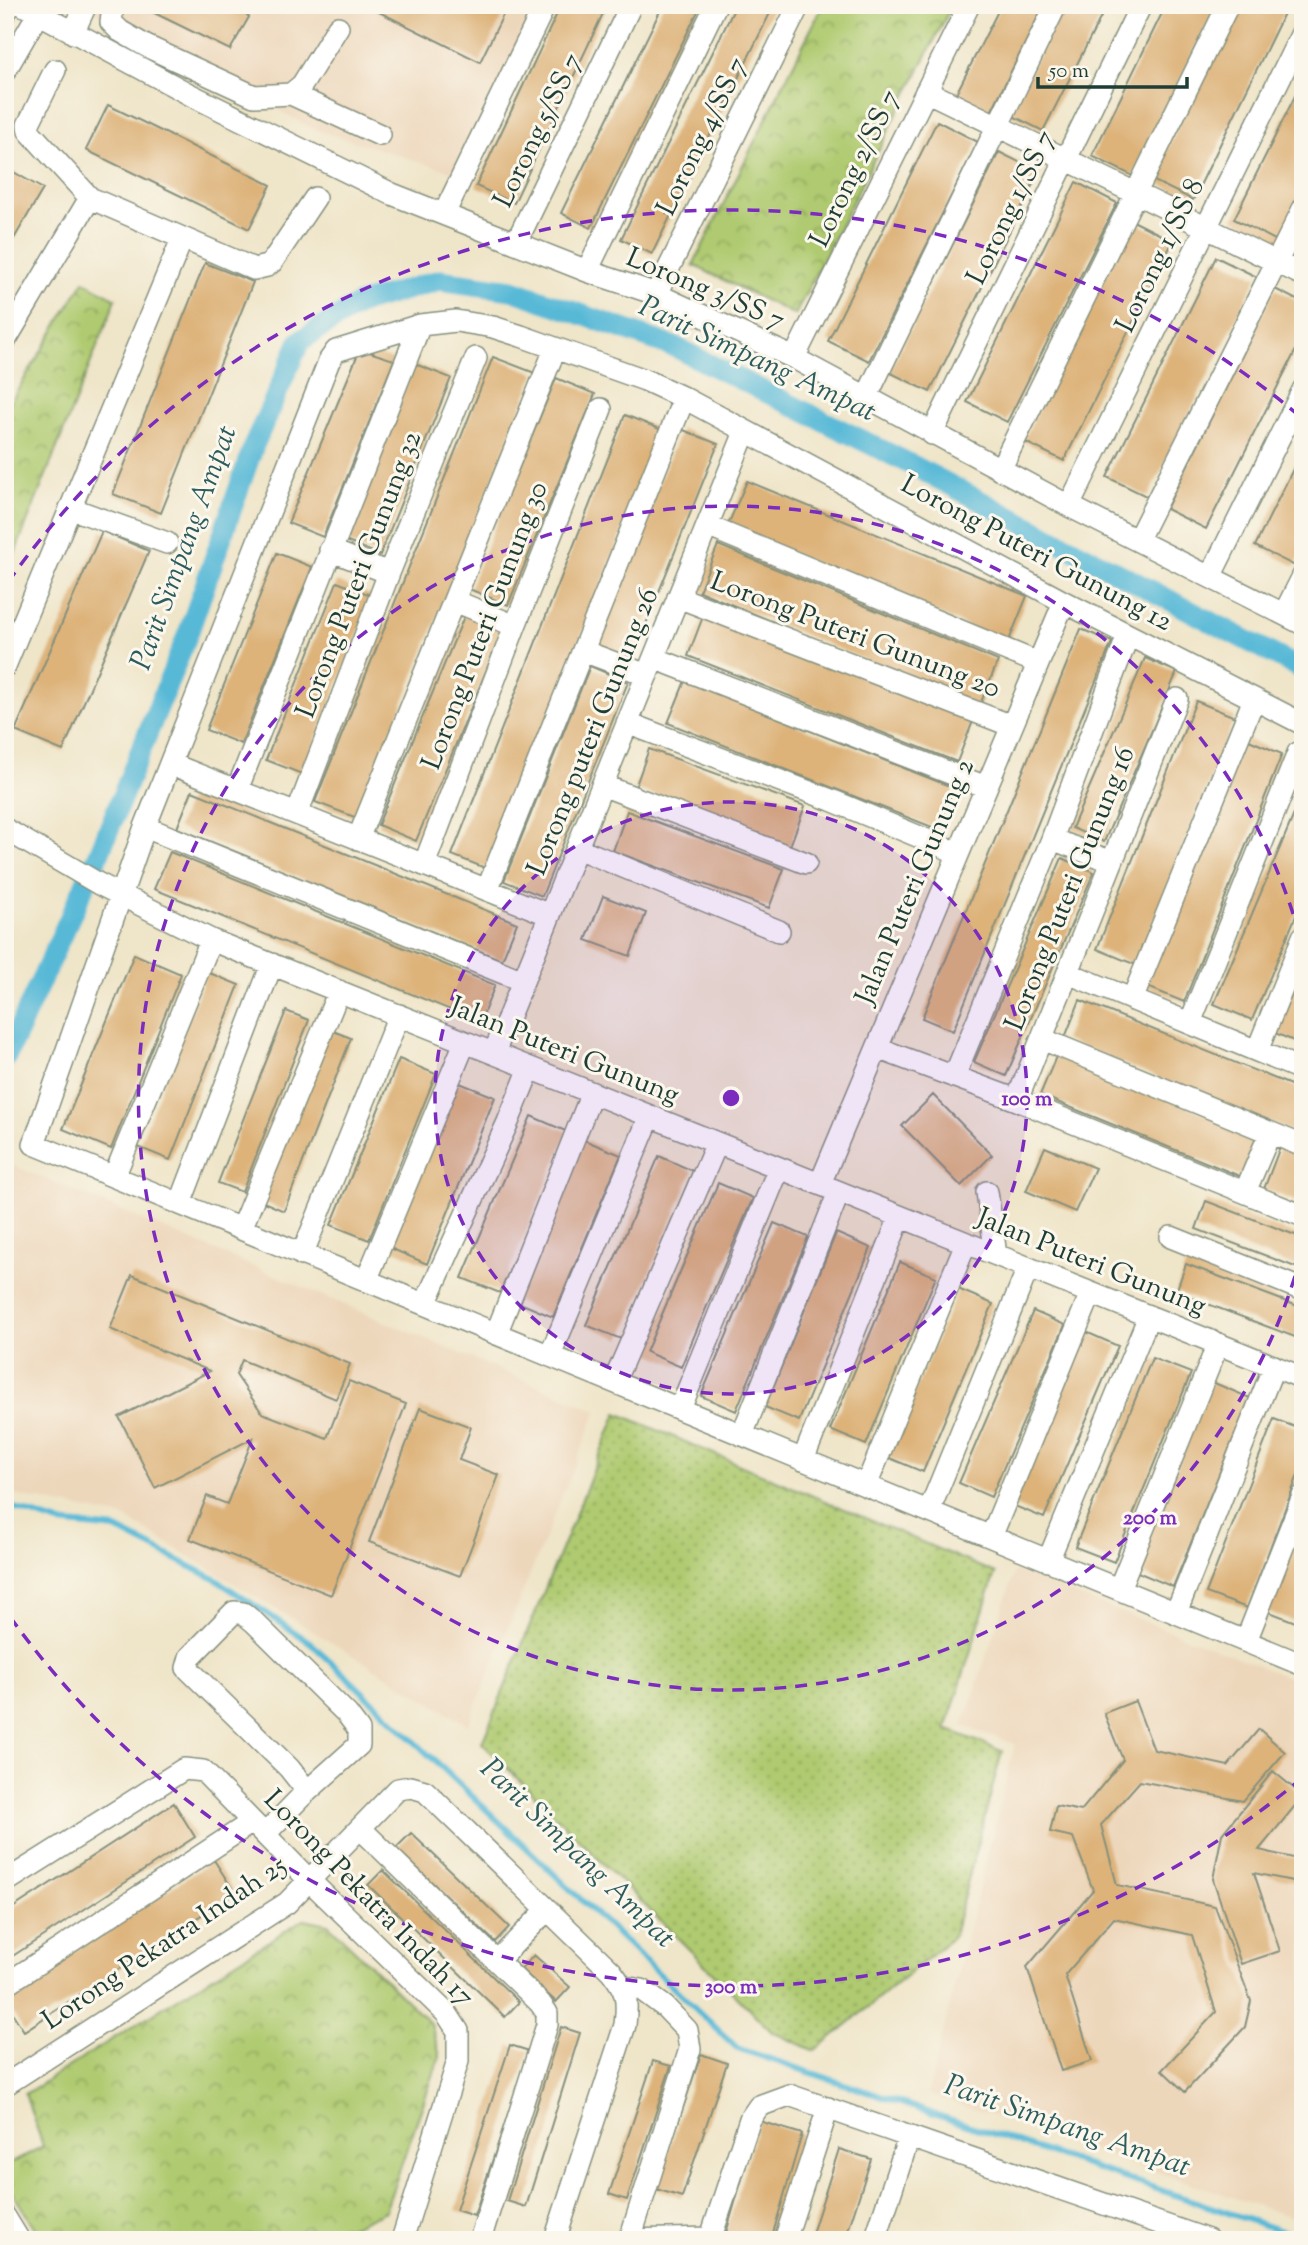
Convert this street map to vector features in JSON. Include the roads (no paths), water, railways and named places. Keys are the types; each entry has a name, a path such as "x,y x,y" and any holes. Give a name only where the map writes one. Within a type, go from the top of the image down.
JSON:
{"street":[{"path":"5,13 10,5"},
{"path":"73,33 86,5"},
{"path":"113,5 111,22 120,31 146,46 254,96 291,94 380,135"},
{"path":"444,214 545,5"},
{"name":"Lorong 5/SS 7","path":"516,243 631,5"},
{"path":"587,271 716,5"},
{"name":"Lorong 4/SS 7","path":"656,294 799,5"},
{"name":"Lorong 2/SS 7","path":"794,358 969,5"},
{"path":"866,398 1056,5"},
{"name":"Lorong 1/SS 7","path":"932,435 1141,5"},
{"path":"1000,470 1228,5"},
{"path":"5,71 35,8"},
{"name":"Lorong 3/SS 7","path":"35,8 73,33 392,194 587,271 656,294 794,358 932,435 1294,619"},
{"path":"291,94 302,85 338,27"},
{"name":"Lorong 1/SS 8","path":"1069,506 1303,31"},
{"path":"55,71 28,125 29,131 90,198 254,269 260,269 272,262 315,198"},
{"path":"926,91 1303,275"},
{"path":"5,341 90,198"},
{"path":"1138,540 1303,209"},
{"path":"5,666 182,239"},
{"name":"Lorong Puteri Gunung 12","path":"114,1177 34,1144 145,827 329,361 336,351 420,325 456,321 493,327 645,380 684,397 1063,602 1303,723"},
{"path":"237,790 420,325"},
{"path":"358,839 555,349"},
{"name":"Lorong Puteri Gunung 32","path":"297,814 389,573 476,358"},
{"path":"1210,577 1303,390"},
{"path":"487,890 684,397"},
{"name":"Lorong Puteri Gunung 30","path":"424,865 601,408"},
{"name":"Lorong puteri Gunung 26","path":"494,1053 745,432"},
{"path":"70,509 167,543"},
{"path":"707,526 1038,663"},
{"path":"330,550 389,573"},
{"path":"1294,619 1303,576"},
{"name":"Lorong Puteri Gunung 20","path":"678,597 1012,726"},
{"path":"455,601 515,626"},
{"name":"Jalan Puteri Gunung 2","path":"741,1434 830,1188 877,1048 1063,602"},
{"path":"954,1077 1052,839 1128,635"},
{"path":"583,651 650,666 986,787"},
{"name":"Lorong Puteri Gunung 16","path":"1017,1101 1177,699"},
{"path":"1132,1000 1254,699"},
{"path":"628,723 831,800 958,853"},
{"path":"1190,1024 1298,754"},
{"path":"171,764 550,915"},
{"path":"602,785 806,863"},
{"path":"145,827 523,981"},
{"name":"Jalan Puteri Gunung","path":"5,829 99,884 211,940 1303,1378"},
{"path":"1052,839 1112,862"},
{"path":"577,848 779,931"},
{"path":"1256,1051 1303,936"},
{"path":"211,940 114,1177 1303,1665"},
{"path":"180,1204 272,964"},
{"path":"1068,973 1303,1070"},
{"path":"241,1229 339,991"},
{"path":"302,1255 399,1016"},
{"path":"1042,1039 1303,1146"},
{"path":"366,1281 466,1042"},
{"path":"877,1048 1303,1216"},
{"path":"425,1304 530,1068"},
{"path":"496,1334 592,1093"},
{"path":"550,1356 650,1116"},
{"path":"1245,1192 1270,1133"},
{"path":"614,1382 717,1143"},
{"path":"680,1409 779,1168"},
{"path":"987,1192 996,1255"},
{"path":"803,1460 900,1217"},
{"path":"1171,1237 1303,1290"},
{"path":"866,1486 966,1243"},
{"path":"929,1511 1028,1268"},
{"path":"991,1537 1091,1293"},
{"path":"1048,1560 1149,1316"},
{"path":"1119,1589 1218,1344"},
{"path":"1176,1613 1274,1366"},
{"path":"1245,1641 1303,1496"},
{"path":"5,1984 259,1828 302,1796 359,1745 359,1730 347,1714 254,1622 243,1613 234,1612 190,1657 187,1668 289,1768 304,1787 302,1796"},
{"name":"Lorong Pekatra Indah 17","path":"5,1882 184,1769 203,1771 310,1881 447,2014 458,2031 458,2061 402,2240"},
{"name":"Lorong Pekatra Indah 25","path":"5,2085 287,1903 398,1789 411,1787 425,1791 547,1910"},
{"path":"360,1828 540,2003 547,2013 547,2025 480,2240"},
{"path":"497,1961 547,1910 611,1971 624,1987 627,2004 625,2025 555,2240"},
{"path":"624,1987 642,1990 664,2007 687,2030 690,2049 628,2240 710,2239 750,2119 759,2106 789,2095 1208,2240"},
{"path":"785,2240 828,2108"},
{"path":"875,2240 909,2137"},
{"path":"5,2217 19,2240"}],"waterway":[{"name":"Parit Simpang Ampat","path":"5,1059 98,856 189,631 254,445 300,341 359,304 439,280 512,290 677,348 914,466 1303,670"},
{"name":"Parit Simpang Ampat","path":"5,1505 59,1523 116,1529 215,1579 311,1643 737,2048 1303,2238"}]}
